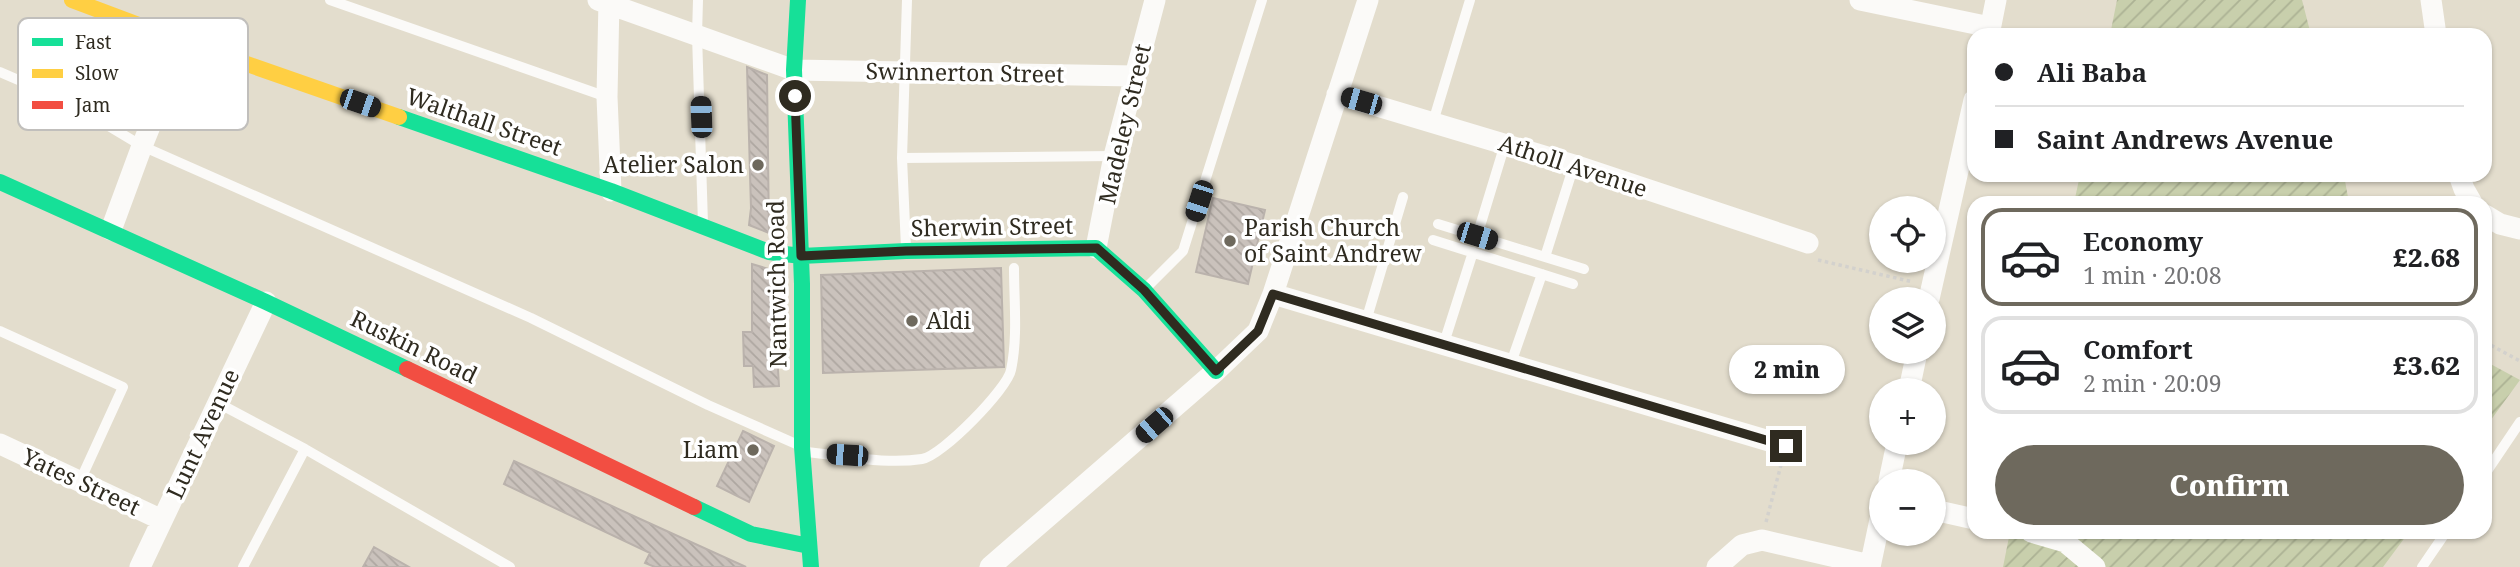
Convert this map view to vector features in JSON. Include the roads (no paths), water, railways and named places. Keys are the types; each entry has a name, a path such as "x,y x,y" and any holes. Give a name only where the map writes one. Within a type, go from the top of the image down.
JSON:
{"street":[{"name":"Walthall Street","path":"72,0 118,7 139,18"},
{"name":"Nantwich Road","path":"798,0 794,69 801,256 802,449 811,567"},
{"name":"Madeley Street","path":"1097,248 1114,156 1155,0"},
{"path":"990,567 1216,371 1258,331 1273,294 1368,0"},
{"path":"1860,0 1977,28"},
{"path":"1991,28 1996,0"},
{"path":"2431,0 2435,28"},
{"path":"605,1 611,191"},
{"name":"Swinnerton Street","path":"605,1 794,69 1135,76"},
{"name":"Walthall Street","path":"248,64 611,191 769,252 801,256"},
{"name":"Atholl Avenue","path":"1337,94 1574,165 1808,243"},
{"path":"111,230 148,130"},
{"path":"1932,287 1967,131"},
{"name":"Ruskin Road","path":"0,182 266,302 751,534 809,546"},
{"path":"2492,219 2520,229"},
{"name":"Sherwin Street","path":"801,256 906,251 1097,248 1144,290 1216,371"},
{"path":"1273,294 1786,446"},
{"name":"Lunt Avenue","path":"140,567 266,302"},
{"name":"Yates Street","path":"0,444 162,520"},
{"path":"1946,513 1967,517"},
{"path":"2055,539 2065,542 2095,567"},
{"path":"1717,567 1742,545 1762,540 1870,566 1874,546"}],"lane":[{"path":"330,0 607,97"},
{"path":"698,0 704,226"},
{"path":"906,251 902,158 907,0"},
{"path":"1144,290 1183,251 1262,0"},
{"path":"1433,122 1470,0"},
{"path":"0,72 18,80"},
{"path":"115,130 142,146 531,318 802,449 900,460 926,459 947,446 988,404 1011,373 1014,268"},
{"path":"1477,236 1506,144"},
{"path":"902,158 1114,156"},
{"path":"1545,257 1574,165"},
{"path":"1366,321 1403,197"},
{"path":"1438,225 1584,269"},
{"path":"1433,240 1573,284"},
{"path":"1444,343 1473,252"},
{"path":"1511,363 1542,274"},
{"path":"0,331 123,387 80,481"},
{"path":"218,403 305,449 510,567"},
{"path":"2492,464 2520,422"},
{"path":"243,567 305,449"},
{"path":"2422,567 2441,539"}],"place":[{"name":"Atelier Salon","path":"758,165"},
{"name":"Parish Church of Saint Andrew","path":"1230,241"},
{"name":"Aldi","path":"912,321"},
{"name":"Liam","path":"753,450"}]}
